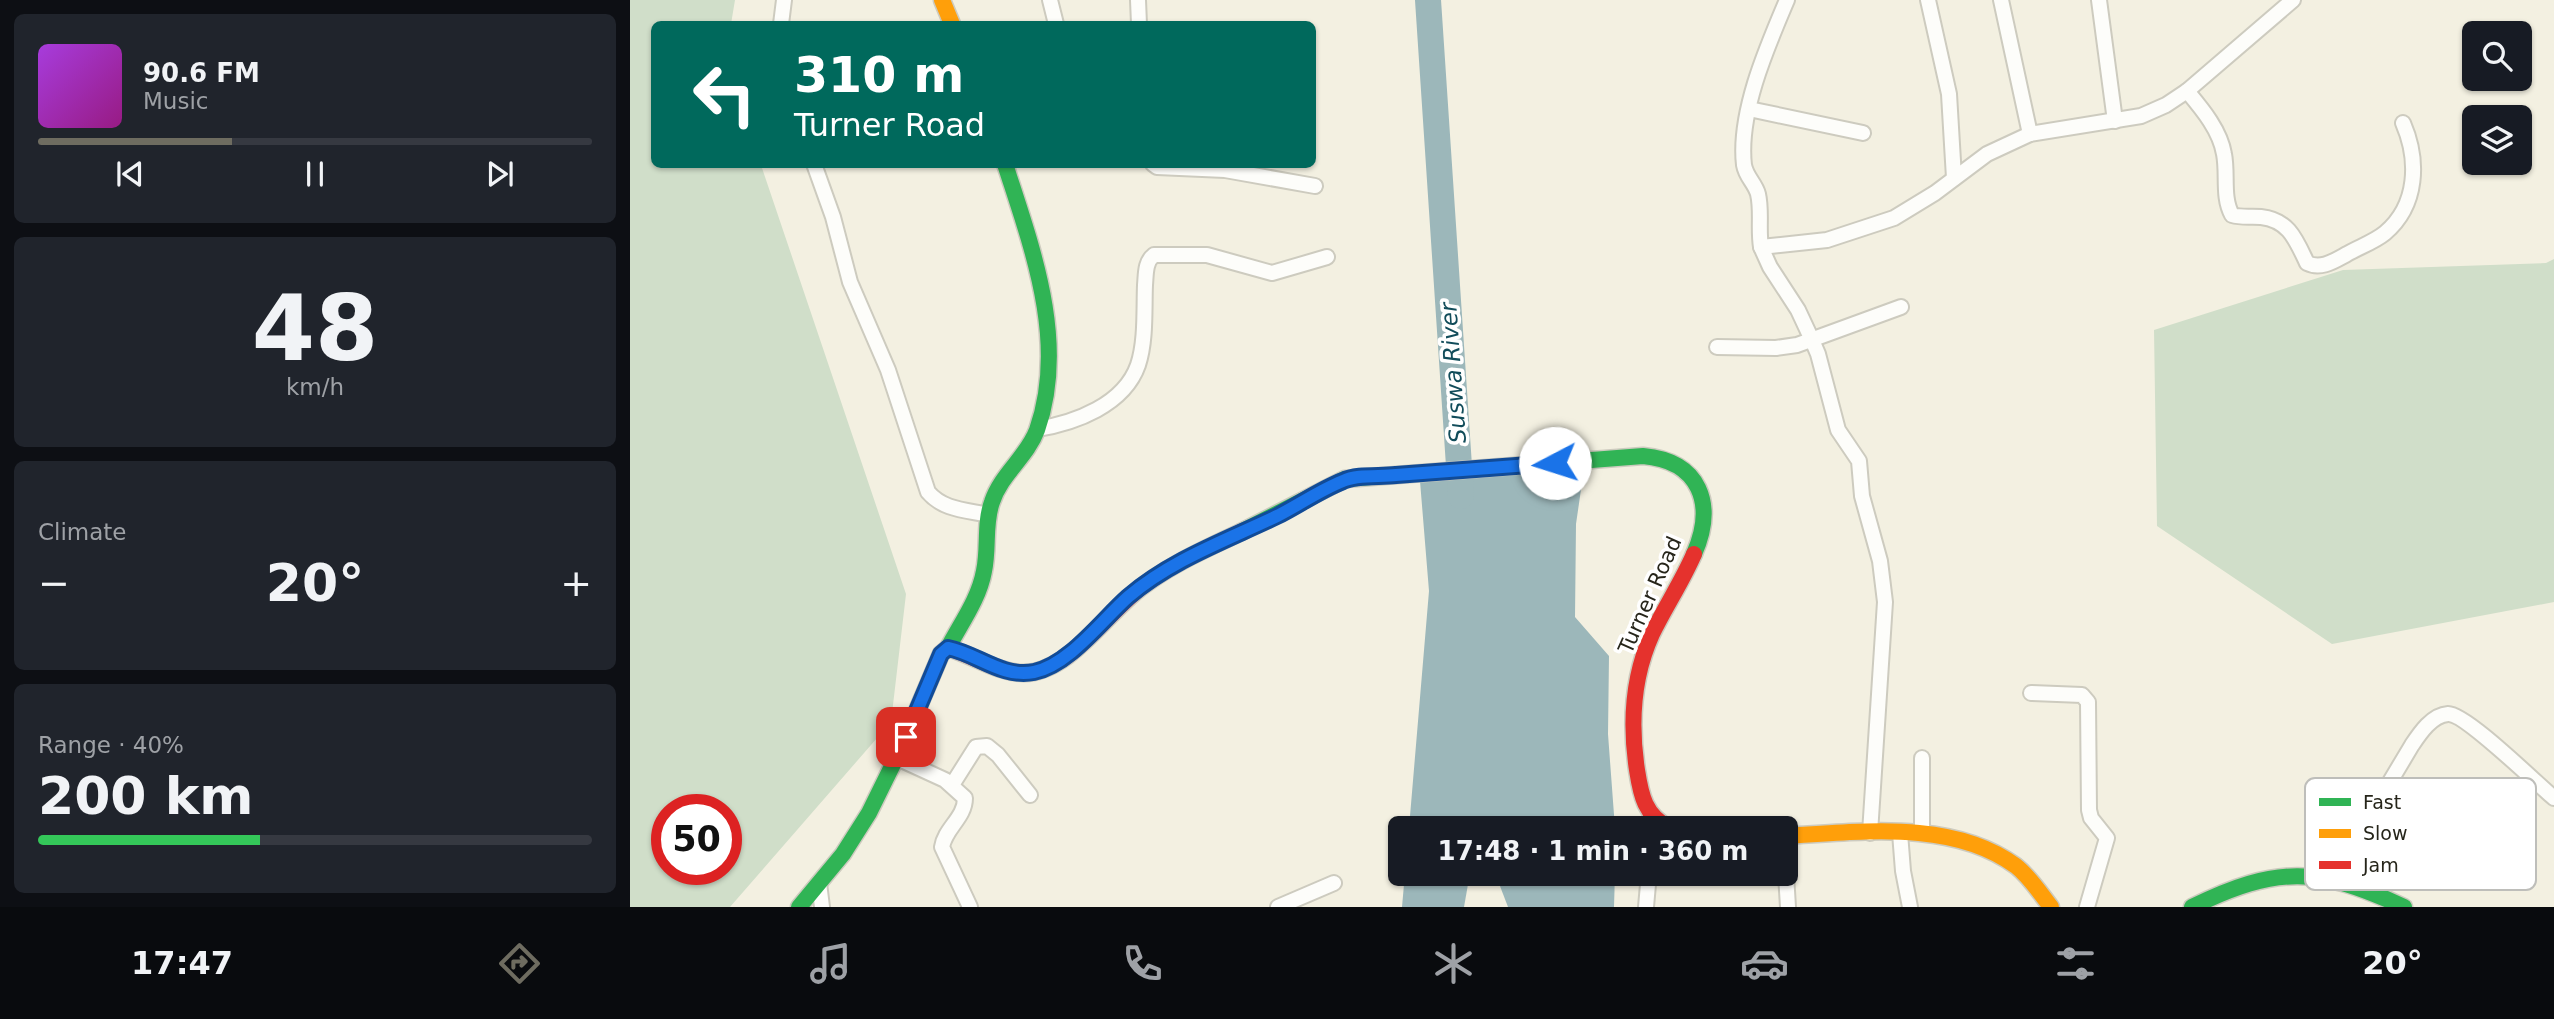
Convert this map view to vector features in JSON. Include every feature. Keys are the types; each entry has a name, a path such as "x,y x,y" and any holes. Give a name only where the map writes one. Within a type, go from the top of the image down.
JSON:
{"main road":[{"path":"942,0 951,21"},
{"path":"799,907 856,834 897,758 941,654 948,648 983,575 989,515 996,490 1037,429 1047,398 1050,369 1048,329 1028,236 1006,168"},
{"name":"Turner Road","path":"948,648 961,651 992,667 1009,671 1036,671 1054,664 1129,596 1163,572 1215,544 1304,503 1345,479 1633,456 1654,457 1680,464 1687,470 1696,481 1704,500 1700,536 1693,559 1645,650 1636,683 1631,715 1632,738 1641,799 1650,816"},
{"path":"1798,836 1922,833 1950,836 2010,861 2033,883 2051,907"},
{"path":"2192,907 2231,890 2269,880 2305,877"},
{"path":"2363,890 2404,907"}],"street":[{"path":"781,21 784,0"},
{"path":"1050,0 1055,21"},
{"path":"1138,0 1139,21"},
{"path":"1787,0 1764,54 1749,109 1744,166 1757,190 1761,247 1770,267 1798,310 1812,340 1838,430 1859,461 1862,496 1880,561 1884,590 1870,834"},
{"path":"1928,0 1949,94 1954,178"},
{"path":"2001,0 2030,134"},
{"path":"2099,0 2115,121"},
{"path":"1761,247 1827,240 1894,218 1935,193 1987,154 2030,134 2141,116 2166,105 2187,91 2293,0"},
{"path":"2187,91 2206,116 2224,152 2226,201 2232,215 2266,218 2285,224 2307,263 2314,266 2330,263 2383,234 2394,224 2413,186 2412,150 2403,123"},
{"path":"1749,109 1863,133"},
{"path":"815,168 833,216 850,282 888,370 928,492 935,500 948,507 989,515"},
{"path":"1180,168 1226,170 1315,186"},
{"path":"1037,429 1072,421 1100,408 1129,382 1138,367 1141,352 1146,271 1150,258 1154,255 1207,255 1272,273 1326,257"},
{"path":"1717,347 1776,348 1797,345 1901,307"},
{"path":"2031,693 2081,695 2088,702 2091,818 2107,838 2087,907"},
{"path":"2392,778 2423,730 2438,717 2449,714 2459,716 2476,728 2532,778"},
{"path":"952,785 976,747 987,746 998,755 1030,795"},
{"path":"897,758 952,785 965,798 964,809 943,838 942,847 970,907"},
{"path":"1922,758 1922,833"},
{"path":"2536,782 2554,798"},
{"path":"1900,834 1903,872 1910,907"},
{"path":"819,883 822,907"},
{"path":"1278,907 1334,883"},
{"path":"1646,907 1647,886"},
{"path":"1787,886 1788,907"}],"green space":[{"path":"630,0 735,0 732,21 651,21 651,168 762,168 906,594 891,722 730,907 630,907"},
{"path":"2554,259 2554,602 2332,644 2157,526 2154,330 2343,270 2546,263"}],"water":[{"path":"1584,469 1576,524 1575,617 1609,656 1608,734 1614,816 1410,816 1429,591 1420,481"},
{"path":"1404,886 1468,886 1464,907 1402,907"},
{"path":"1500,886 1615,886 1614,907 1508,907"}],"waterway":[{"name":"Suswa River","path":"1428,0 1461,496"}],"traffic: fast":[{"path":"799,907 843,854 869,813 902,746 941,654 948,648 969,611 982,581 987,527 996,492 1033,440 1037,430 1046,397 1048,329 1035,262 1006,168"},
{"path":"1241,532 1345,479 1643,456 1678,466 1690,476 1698,488 1703,502 1703,518 1694,554"},
{"path":"2192,907 2249,884 2274,878 2305,877"},
{"path":"2363,890 2404,907"}],"traffic: slow":[{"path":"942,0 951,21"},
{"path":"1798,835 1905,832 1963,841 1991,851 2016,866 2051,907"}],"traffic: jam":[{"path":"948,648 1004,670 1024,673 1042,670 1074,651 1133,594 1158,575 1241,532"},
{"path":"1653,816 1645,804 1640,788 1634,736 1634,701 1645,651 1694,554"}],"route":[{"path":"906,737 941,654 948,648 961,651 992,667 1021,673 1054,664 1129,596 1163,572 1215,544 1304,503 1345,479 1555,463"}]}
